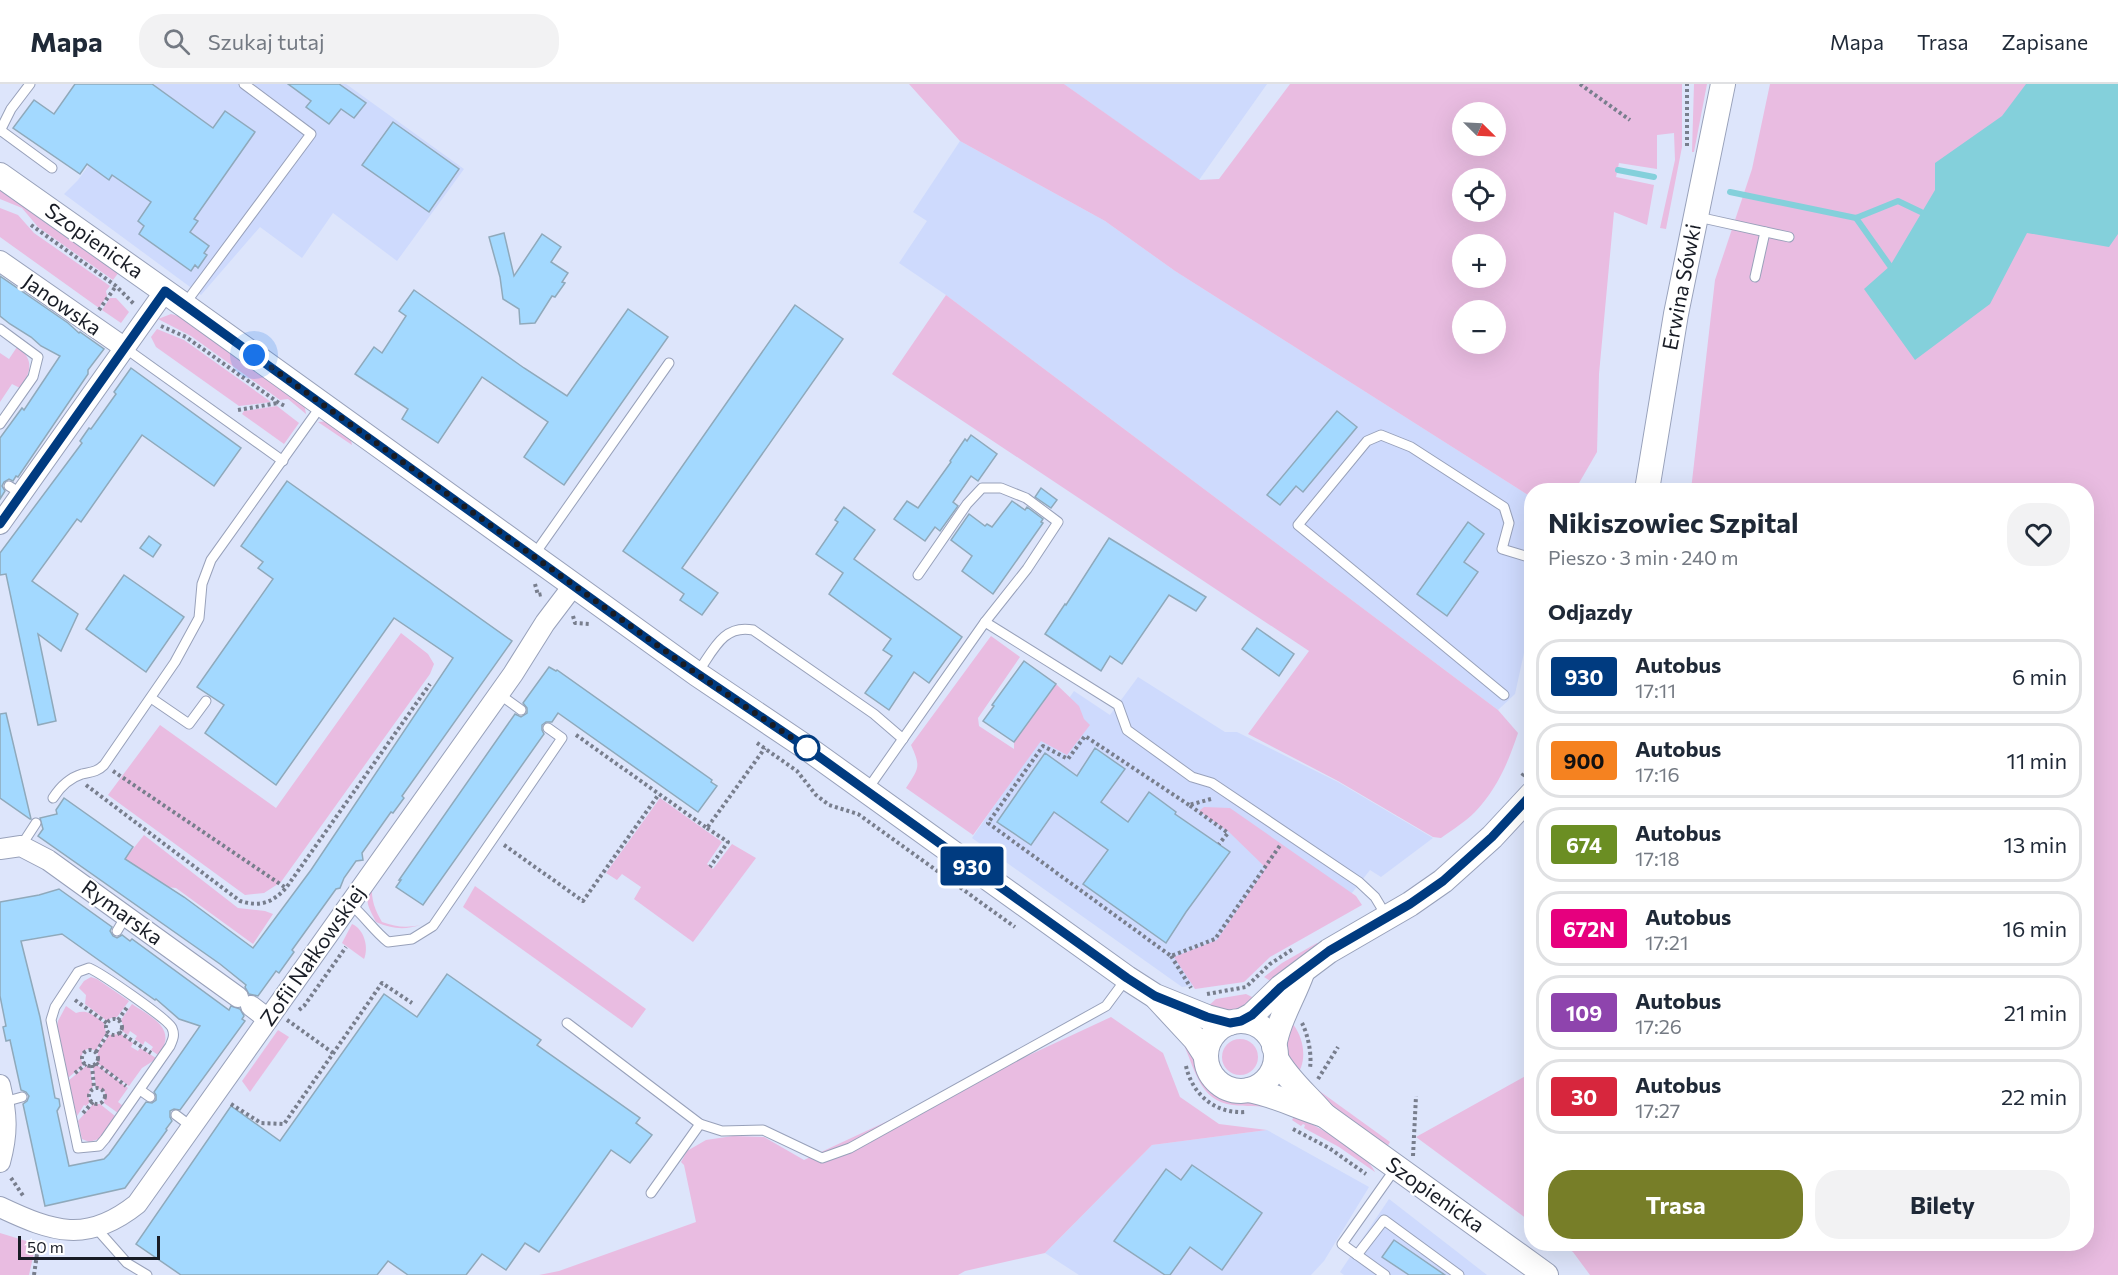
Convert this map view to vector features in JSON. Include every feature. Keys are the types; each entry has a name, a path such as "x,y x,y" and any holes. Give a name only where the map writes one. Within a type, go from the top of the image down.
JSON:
{"street":[{"name":"Erwina Sówki","path":"1648,483 1665,373 1723,84"},
{"name":"Szopienicka","path":"0,175 165,291 532,557 697,674 807,748 1127,978 1155,996 1207,1017 1236,1022"},
{"name":"Janowska","path":"0,261 13,278 125,348"},
{"path":"0,524 15,490 125,348 165,291"},
{"name":"Zofii Nałkowskiej","path":"0,1207 28,1220 54,1228 80,1230 96,1228 116,1220 137,1204 192,1127 277,1019 349,903 499,694 545,623 573,586"},
{"path":"1302,973 1296,992 1277,1032 1273,1069 1267,1079 1259,1086 1249,1090 1228,1089 1219,1084 1212,1076 1206,1056 1212,1036 1220,1028 1252,1015 1281,987 1329,951 1419,898 1453,873 1492,837 1524,803"},
{"path":"0,849 21,846"},
{"name":"Rymarska","path":"21,846 48,860 121,923 241,999 277,1019"},
{"name":"Szopienicka","path":"1155,996 1195,1039 1206,1056"},
{"path":"1236,1022 1252,1023 1262,1028 1270,1037 1275,1053"},
{"name":"Szopienicka","path":"1275,1053 1281,1069 1324,1115"},
{"name":"Szopienicka","path":"1249,1090 1268,1094 1324,1115 1405,1162 1546,1275"},
{"path":"6,1170 5,1144 9,1094"}],"lane":[{"path":"30,84 11,109 0,130 52,168"},
{"path":"184,305 311,134 244,84"},
{"path":"1695,217 1789,237"},
{"path":"1755,277 1765,232"},
{"path":"0,329 38,357 33,377 0,424"},
{"path":"125,348 283,461"},
{"path":"532,557 669,363"},
{"path":"53,798 62,784 99,770 104,765 151,698 175,662 199,618 202,584 212,560 322,404"},
{"path":"1504,695 1298,525 1367,441 1381,435 1411,447 1504,507 1509,523 1502,549 1524,556"},
{"path":"866,791 985,622 1027,569 1058,522 1026,498 1001,488 982,489 967,504 918,575"},
{"path":"985,622 1118,705 1127,730 1192,777 1212,783 1359,882 1375,897 1387,917"},
{"path":"697,674 725,634 741,627 753,630 874,714 903,739"},
{"path":"499,694 521,710"},
{"path":"151,698 189,724 206,701"},
{"path":"349,903 361,912 374,931 388,942 412,939 432,926 562,738 550,730"},
{"path":"21,846 36,823"},
{"path":"91,969 171,1026 174,1036 161,1060 99,1146 78,1148 51,1020 55,1007 78,972 91,969 97,959"},
{"path":"567,1023 700,1125 722,1131 763,1130 822,1158 850,1148 1106,1006 1127,978"},
{"path":"54,1090 65,1087"},
{"path":"139,1092 150,1097"},
{"path":"176,1115 192,1127"},
{"path":"651,1193 700,1125"},
{"path":"1385,1275 1342,1244 1405,1162"},
{"path":"1357,1255 1384,1220 1459,1275"},
{"path":"96,1228 127,1263 147,1275"}],"path":[{"path":"1580,84 1630,120"},
{"path":"97,313 116,286 136,306"},
{"path":"157,323 186,337 279,403 238,410"},
{"path":"574,616 575,623"},
{"path":"76,777 240,901 251,904 267,903 286,888 430,684"},
{"path":"550,730 558,723 728,842 710,867"},
{"path":"1189,805 1085,736 1068,759 1043,746 988,823 1171,956 1194,996"},
{"path":"707,828 765,748"},
{"path":"104,765 286,888"},
{"path":"797,771 816,795 829,805 858,814"},
{"path":"494,838 583,901 659,794"},
{"path":"1171,956 1215,939 1283,840"},
{"path":"225,1100 261,1123 284,1124 381,983 412,1003"},
{"path":"64,993 107,1023"},
{"path":"1298,1017 1307,1037 1311,1060 1308,1074"},
{"path":"94,1089 100,1089 105,1095 102,1102 97,1104 89,1098 94,1089 94,1064 98,1060 96,1052 108,1032 107,1023 112,1019 118,1020 122,1026 119,1032 114,1034 108,1032"},
{"path":"277,1019 333,1053"},
{"path":"119,1032 161,1060"},
{"path":"1315,1084 1338,1047"},
{"path":"96,1052 88,1050 83,1055 84,1062 94,1064 139,1092"},
{"path":"1405,1162 1416,1096"},
{"path":"6,1170 27,1203"},
{"path":"31,1235 48,1240"},
{"path":"34,1275 39,1238"}],"shaded area":[{"path":"116,84 346,84 464,169 397,261 333,213 302,258 260,227 201,295 64,194 78,180 108,138"},
{"path":"909,84 1064,84 1200,180 1219,179 1290,84 1682,84 1682,147 1666,229 1660,228 1675,160 1674,133 1657,135 1657,169 1619,163 1616,177 1654,185 1647,225 1614,212 1599,374 1597,452 1579,483 1524,483 1524,493 1175,271 1105,221 960,141"},
{"path":"1064,84 1267,84 1199,180"},
{"path":"1694,84 1707,84 1694,152 1692,152"},
{"path":"1770,84 2118,84 2118,1275 1590,1275 1572,1251 2094,1251 2094,483 1692,483 1715,280 1752,169"},
{"path":"2026,84 2118,84 2118,234 2109,247 2027,233 1990,304 1915,360 1864,289 1890,266 1935,190 1935,163 2002,116"},
{"path":"960,141 1105,221 1175,271 1524,493 1524,653 1515,694 1498,710 946,295 899,263 927,221 913,212"},
{"path":"0,188 119,272 113,280 38,227 22,208 0,199"},
{"path":"0,208 18,215 34,233 110,286 99,308 0,237"},
{"path":"946,295 1498,710 1518,733 1501,775 1490,794 1475,812 1441,838 1433,837 1338,781 1248,734 1309,651 892,374"},
{"path":"110,298 116,298 129,312 121,323 102,310"},
{"path":"171,314 178,316 304,403 306,414 288,399 280,400 191,336 158,319"},
{"path":"157,329 184,340 271,402 239,406 156,347 151,337"},
{"path":"17,347 27,356 29,372 20,388 12,384 0,402 0,353 9,359"},
{"path":"277,406 299,423 284,444 242,414 244,411"},
{"path":"328,421 350,436 352,445 318,422"},
{"path":"401,633 428,654 434,664 430,674 281,882 264,893 245,895 108,795 160,725 276,808"},
{"path":"991,636 1020,657 978,718 979,726 1014,749 1014,742 1056,684 1079,706 1084,719 1090,725 1067,755 1041,741 973,835 906,788 917,767 911,745"},
{"path":"1138,677 1225,732 1237,732 1338,782 1433,838 1381,877 1370,870 1348,898 1205,984 1182,987 972,838 1074,691 1110,715"},
{"path":"660,798 722,842 707,864 713,869 732,844 756,858 693,942 634,899 641,887 622,874 617,880 606,873"},
{"path":"1204,807 1230,808 1356,896 1362,905 1270,957 1244,982 1195,989 1174,957 1217,940 1266,868 1229,832 1199,811"},
{"path":"144,835 238,908 273,914 253,944 176,888 167,887 125,859"},
{"path":"372,885 374,905 382,922 401,926 421,925 398,928 376,922 367,900"},
{"path":"475,886 646,1009 632,1028 463,907"},
{"path":"352,924 360,930 364,939 366,949 364,959 342,943"},
{"path":"1317,943 1297,960 1275,984 1264,977 1282,963"},
{"path":"91,977 129,1001 117,1017 107,1021 85,1004 86,995 79,988"},
{"path":"1246,994 1260,1001 1232,1014 1205,1009 1216,999"},
{"path":"132,1004 154,1019 164,1031 164,1046 158,1055 145,1041 143,1045 135,1039 137,1036 130,1031 128,1035 122,1031 121,1020"},
{"path":"66,1006 76,1013 84,1012 94,1016 104,1023 106,1033 96,1050 87,1049 83,1052 81,1057 83,1065 68,1078 57,1026"},
{"path":"1111,1017 1163,1053 1180,1097 1219,1124 1267,1130 1152,1145 1045,1253 965,1271 958,1275 539,1275 559,1271 696,1222 684,1165 681,1162 687,1151 706,1140 733,1136 764,1137 804,1160"},
{"path":"1292,1023 1302,1042 1303,1050 1302,1064 1296,1076 1284,1054"},
{"path":"278,1030 289,1037 250,1092 242,1081"},
{"path":"121,1034 133,1043 131,1047 138,1051 140,1048 156,1058 142,1068 129,1086 97,1063 98,1051 109,1035"},
{"path":"1240,1039 1253,1044 1258,1057 1253,1070 1240,1075 1227,1070 1222,1057 1227,1044"},
{"path":"1183,1043 1196,1055 1202,1077 1216,1092 1233,1099 1271,1108 1233,1105 1213,1097 1205,1090 1195,1073"},
{"path":"97,1065 128,1088 118,1102 123,1106 118,1113 104,1103 105,1092 96,1087 93,1067"},
{"path":"86,1066 90,1067 93,1087 88,1095 90,1102 84,1105 77,1116 68,1081"},
{"path":"1524,1077 1524,1217 1416,1137"},
{"path":"1318,1090 1390,1142 1387,1147 1344,1117 1313,1091"},
{"path":"93,1104 100,1104 115,1116 102,1138 89,1142 82,1139 78,1121"},
{"path":"1295,1115 1351,1148 1370,1164 1375,1172 1339,1147 1304,1128 1305,1125 1301,1126 1292,1120"},
{"path":"1267,1130 1369,1187 1324,1261 1311,1275 1079,1275 1045,1253 1152,1145"},
{"path":"1389,1199 1487,1275 1344,1275 1340,1272"},
{"path":"0,1233 36,1244 29,1275 0,1275"}],"building":[{"path":"75,84 152,84 213,128 225,111 255,132 194,219 198,221 190,232 209,246 204,253 207,255 198,268 195,265 191,271 139,234 144,226 138,221 151,202 112,175 109,180 87,164 80,174 13,128 34,100 54,114"},
{"path":"288,84 339,84 366,103 354,118 341,109 329,124 306,107 311,101"},
{"path":"393,122 459,169 429,212 362,165"},
{"path":"504,233 514,276 542,234 561,247 551,262 568,273 562,282 565,283 555,297 552,296 535,323 520,324 519,309 503,299 500,277 489,237"},
{"path":"0,276 104,349 18,477 16,476 13,481 9,479 4,482 2,486 5,491 0,499 0,438 22,408 24,410 60,356 41,346 0,316"},
{"path":"414,290 567,396 628,309 668,337 564,485 524,457 548,422 482,377 438,443 402,419 408,409 355,374 374,347 382,353 406,316 399,311"},
{"path":"795,305 843,339 682,568 718,593 702,615 680,600 684,594 623,551"},
{"path":"131,368 241,448 214,486 142,435 81,522 77,519 32,581 78,614 61,651 38,634 56,721 38,725 6,574 0,575 0,553 82,443 80,441 116,394 114,392"},
{"path":"1337,411 1357,427 1303,492 1296,486 1280,505 1267,495"},
{"path":"971,435 997,454 978,481 971,476 953,502 958,506 940,531 935,527 925,541 894,519 907,501 918,508 965,439 967,441"},
{"path":"287,481 512,641 402,796 404,798 393,813 391,812 362,853 363,860 356,861 340,888 336,889 292,950 294,952 279,973 276,971 258,996 249,994 246,985 220,964 38,836 43,829 40,818 57,814 56,810 64,798 133,847 125,859 184,897 253,948 311,870 453,658 394,618 276,785 205,733 224,705 197,687 273,579 258,568 263,562 241,546"},
{"path":"1041,488 1057,500 1051,508 1035,497"},
{"path":"1012,501 1025,510 1027,507 1043,519 1041,522 1043,523 993,594 962,571 972,556 951,540 969,514 985,526 987,524 992,527"},
{"path":"844,507 875,530 854,559 962,637 929,683 914,672 889,710 865,693 892,656 883,650 891,639 829,594 843,573 816,554 838,522 835,520"},
{"path":"1468,522 1484,534 1464,562 1478,572 1447,616 1417,594"},
{"path":"149,536 161,545 153,557 140,548"},
{"path":"1109,538 1206,597 1196,611 1169,595 1122,664 1110,656 1101,671 1045,634"},
{"path":"124,575 184,617 146,672 86,629"},
{"path":"1257,628 1294,654 1279,676 1242,649"},
{"path":"1024,661 1056,684 1014,742 983,721"},
{"path":"549,667 557,670 712,780 711,782 717,786 698,812 558,713 552,722 542,725 544,734 423,905 396,887 401,880 399,880 515,714 521,717 527,713 527,708 523,703"},
{"path":"6,713 31,819 0,798 0,714"},
{"path":"1095,748 1125,769 1101,802 1128,822 1149,792 1176,812 1175,814 1230,852 1166,943 1083,884 1108,850 1054,812 1031,845 997,822 1045,753 1077,776"},
{"path":"59,889 112,927 110,931 113,936 117,938 122,935 130,941 132,939 229,1010 231,1006 240,1009 244,1016 242,1019 245,1021 180,1110 170,1111 172,1121 167,1130 125,1188 45,1206 23,1104 29,1096 21,1090 10,1040 6,1041 3,1027 6,1026 0,996 0,902","holes":["62,934 179,1019 200,1026 154,1092 156,1100 152,1103 146,1102 109,1154 104,1159 69,1166 57,1111 60,1106 59,1099 55,1098 40,1017 21,941"]},
{"path":"447,974 541,1040 537,1045 640,1118 636,1123 652,1135 630,1163 611,1150 539,1252 525,1243 506,1270 482,1254 466,1275 408,1275 388,1261 377,1275 181,1275 136,1244 231,1106 280,1141 384,994 417,1017"},
{"path":"1192,1165 1262,1213 1222,1270 1190,1247 1170,1275 1165,1275 1114,1241 1166,1169 1181,1180"},
{"path":"1394,1240 1445,1275 1409,1275 1382,1257"}],"waterway":[{"path":"1618,170 1654,177"},
{"path":"1730,192 1856,218 1898,201 1921,212"},
{"path":"1856,218 1890,266"}],"bus line":[{"name":"930","path":"0,524 165,291 532,557 661,649 807,748 1127,978 1155,996 1207,1017 1230,1023 1241,1021 1252,1015 1281,987 1329,951 1410,904 1443,881 1492,837 1524,803"}],"route":[{"path":"254,355 532,557 697,674 807,748"}]}
